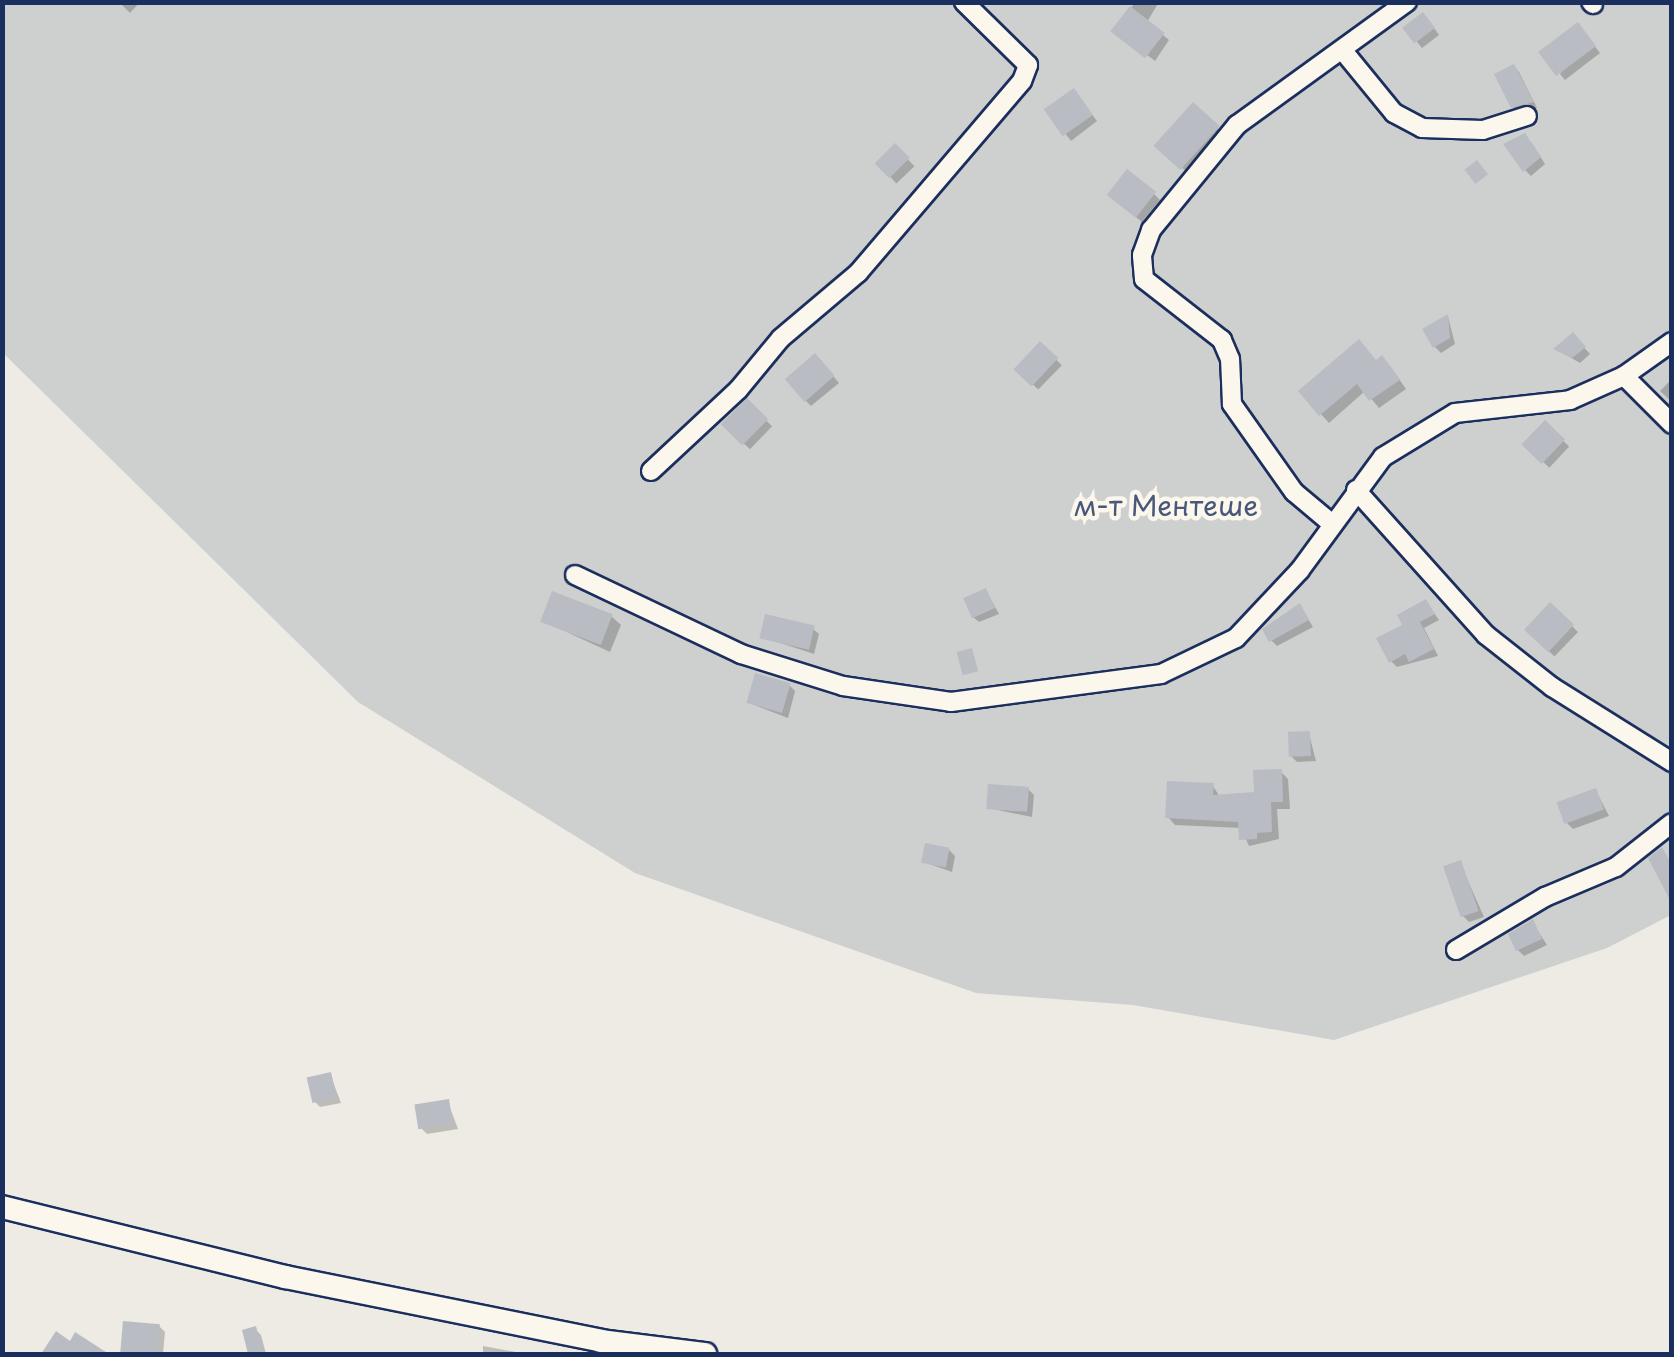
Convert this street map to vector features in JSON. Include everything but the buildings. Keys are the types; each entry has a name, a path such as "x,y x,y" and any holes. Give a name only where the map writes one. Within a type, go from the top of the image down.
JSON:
{"main road":[{"path":"2,1207 302,1280 601,1341 706,1354"}],"street":[{"path":"651,471 738,390 781,338 858,273 1022,81 1028,65 964,2"},
{"path":"1332,522 1294,492 1232,404 1230,359 1222,340 1144,279 1142,256 1151,230 1237,125 1344,52 1407,2"},
{"path":"1344,52 1394,113 1422,128 1483,130 1527,116"},
{"path":"575,576 740,654 843,686 951,702 1161,674 1236,638 1300,570 1383,457 1455,413 1570,400 1624,376 1672,342"},
{"path":"1624,376 1672,424"},
{"path":"1356,490 1486,635 1552,687 1672,762"},
{"path":"1456,950 1545,898 1616,867 1672,823"}],"green space":[{"name":"м-т Ментeше","path":"2,3 1671,3 1671,915 1607,948 1334,1040 1133,1005 976,993 635,873 358,702 3,353"}]}
